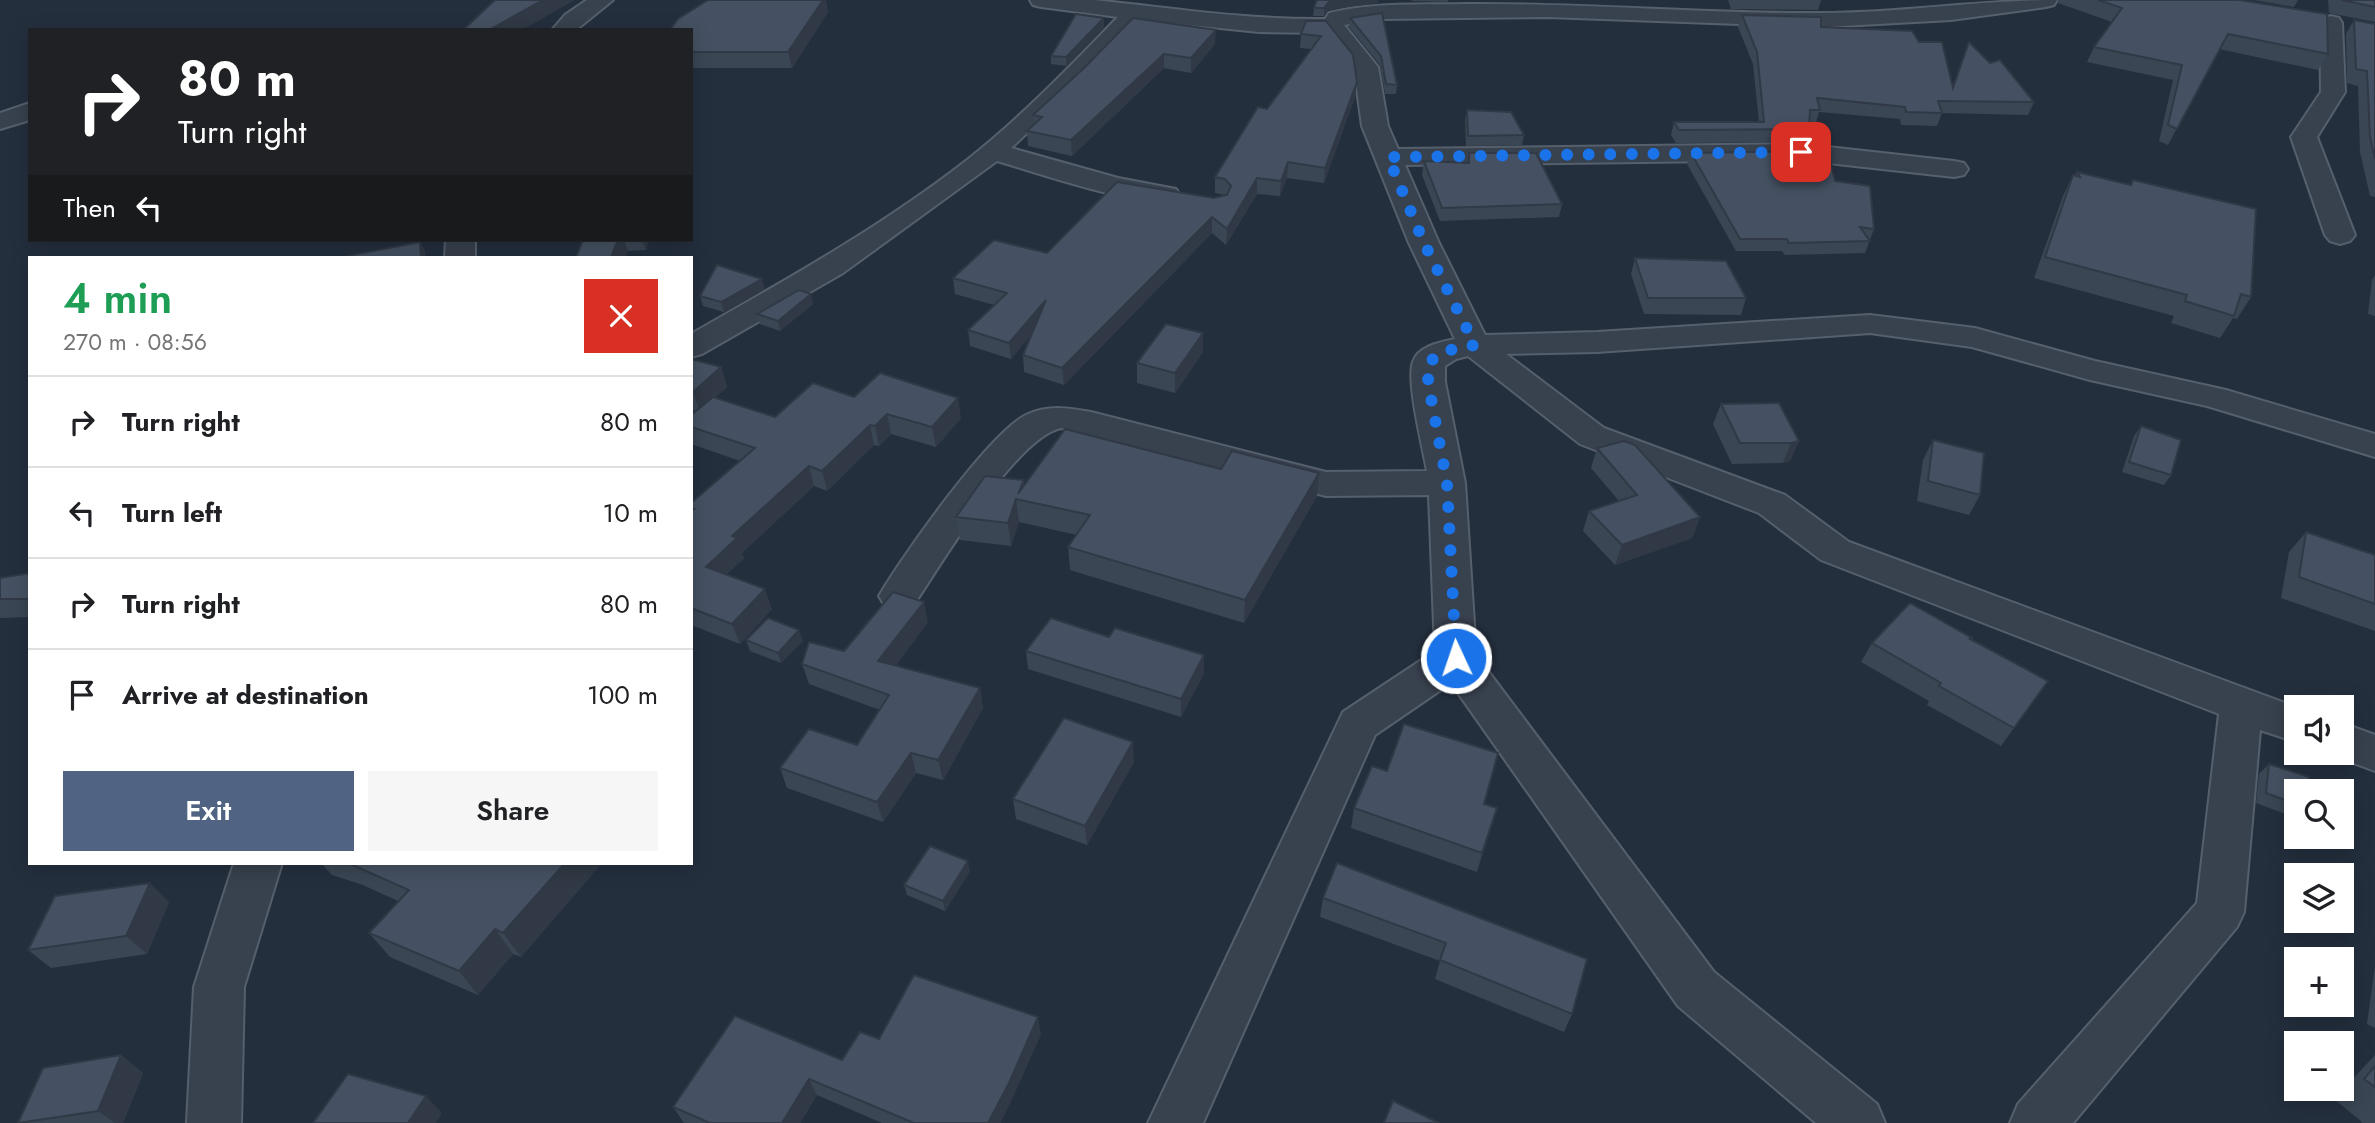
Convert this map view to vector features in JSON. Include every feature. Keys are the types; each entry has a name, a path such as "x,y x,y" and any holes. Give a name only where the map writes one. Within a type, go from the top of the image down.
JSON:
{"street":[{"path":"566,28 602,0"},
{"path":"1041,0 1127,7 1237,23 1332,26 1366,67 1375,126 1424,243 1475,345 1592,436 1772,504 1835,551 2284,720"},
{"path":"1332,26 1337,18 1381,12 1548,10 1824,20 1951,13 2046,0"},
{"path":"693,346 832,267 992,151 1074,76 1127,7"},
{"path":"2305,18 2342,24 2333,92 2304,137 2340,235"},
{"path":"0,121 28,112"},
{"path":"992,151 1115,186 1190,199"},
{"path":"1388,157 1801,152 1954,169"},
{"path":"1857,1123 1696,989 1456,658 1447,483 1428,382 1429,362 1445,351 1475,345 1597,342 1870,324 1976,338 2090,370 2214,397 2375,446"},
{"path":"900,596 970,494 1016,440 1039,422 1050,419 1060,417 1091,423 1326,484 1447,483"},
{"path":"1175,1123 1358,724 1456,658"},
{"path":"2037,1123 2220,912 2241,705"},
{"path":"2354,745 2375,753"},
{"path":"214,1123 219,987 257,865"}],"building":[{"path":"495,0 543,0 493,28 465,28"},
{"path":"708,0 823,0 788,52 693,52 693,28 671,28 678,19"},
{"path":"1317,0 1338,0 1329,2 1324,8 1314,8"},
{"path":"2098,0 2239,0 2327,14 2328,54 2228,34 2177,129 2168,125 2182,65 2094,47 2122,8"},
{"path":"2342,0 2375,0 2375,7"},
{"path":"1382,13 1397,85 1386,84 1381,56 1350,18"},
{"path":"1076,14 1104,18 1066,57 1051,56"},
{"path":"1742,15 1821,17 1821,27 1912,31 1919,42 1942,42 1953,88 1969,42 1990,63 2000,60 2034,102 1938,101 1942,113 1906,112 1905,107 1817,98 1820,110 1810,110 1809,129 1679,130 1674,122 1764,122 1757,52"},
{"path":"1133,18 1216,30 1191,58 1164,54 1071,140 1027,131 1042,117 1033,115"},
{"path":"2354,20 2375,24 2375,159 2370,137 2367,71 2356,69"},
{"path":"1306,21 1326,21 1353,55 1357,82 1325,168 1288,162 1281,181 1257,178 1227,229 1212,217 1062,368 1023,355 1046,300 1009,343 968,330 1007,293 953,278 994,240 1047,253 1117,182 1214,198 1227,195 1231,186 1225,179 1215,177 1258,107 1267,109 1321,36 1301,34"},
{"path":"1467,110 1511,112 1524,135 1468,136"},
{"path":"1805,151 1829,154 1835,181 1870,186 1874,229 1860,227 1870,241 1789,243 1787,239 1740,239 1691,153"},
{"path":"1469,153 1536,153 1562,204 1442,208 1424,161 1469,163"},
{"path":"2077,172 2131,185 2133,180 2256,209 2251,297 2241,294 2234,316 2185,301 2187,295 2045,257 2073,175 2080,177"},
{"path":"420,242 421,256 347,256"},
{"path":"582,242 617,242 611,256 576,256"},
{"path":"1635,258 1726,261 1746,298 1648,298"},
{"path":"717,265 762,279 721,302 700,296"},
{"path":"799,290 811,294 778,321 757,314"},
{"path":"1166,324 1203,333 1175,373 1137,363"},
{"path":"693,360 721,367 693,392"},
{"path":"880,373 958,398 932,427 887,414 875,426 870,425 822,471 809,466 732,536 737,538 706,567 765,589 732,624 693,609 693,501 755,448 693,428 693,413 713,397 775,417 813,383 854,397"},
{"path":"1779,403 1799,441 1740,443 1721,404"},
{"path":"2141,426 2181,440 2171,475 2129,462"},
{"path":"1065,429 1221,469 1232,451 1319,473 1245,600 1068,547 1090,515 1016,499 1008,523 956,517 985,476 1024,480 1018,494"},
{"path":"1933,440 1984,453 1980,495 1928,481"},
{"path":"1624,441 1635,445 1700,517 1622,545 1589,511 1637,495 1597,448"},
{"path":"2306,532 2375,555 2375,604 2299,577"},
{"path":"28,573 28,599 0,599 0,578"},
{"path":"893,592 924,602 878,661 980,688 938,760 911,753 877,802 780,768 809,729 857,745 889,695 802,664 809,642 844,651"},
{"path":"1910,603 2048,681 2014,728 1939,686 1941,683 1872,643"},
{"path":"768,618 799,630 778,653 746,640"},
{"path":"1051,618 1109,637 1115,628 1204,655 1181,699 1026,651"},
{"path":"1064,718 1133,742 1085,826 1013,799"},
{"path":"1404,724 1498,753 1484,804 1497,808 1482,853 1354,808 1372,766 1387,771"},
{"path":"2269,764 2309,777 2284,779 2284,800 2266,793"},
{"path":"930,846 968,861 943,901 904,885"},
{"path":"1337,863 1587,959 1572,1014 1440,960 1446,943 1323,898"},
{"path":"353,865 563,865 503,933 495,929 459,971 369,933 409,890"},
{"path":"150,883 126,936 28,950 55,896"},
{"path":"914,975 1038,1017 988,1123 914,1123 809,1079 782,1123 710,1123 673,1107 735,1016 842,1060 860,1032 879,1039"},
{"path":"121,1055 98,1111 18,1123 43,1068"},
{"path":"2375,1066 2375,1087 2364,1079"},
{"path":"348,1074 426,1096 408,1123 313,1123"},
{"path":"1393,1101 1439,1123 1384,1123"}],"route":[{"path":"1456,658 1447,483 1428,382 1429,362 1445,351 1475,345 1424,243 1388,157 1801,152"}]}
